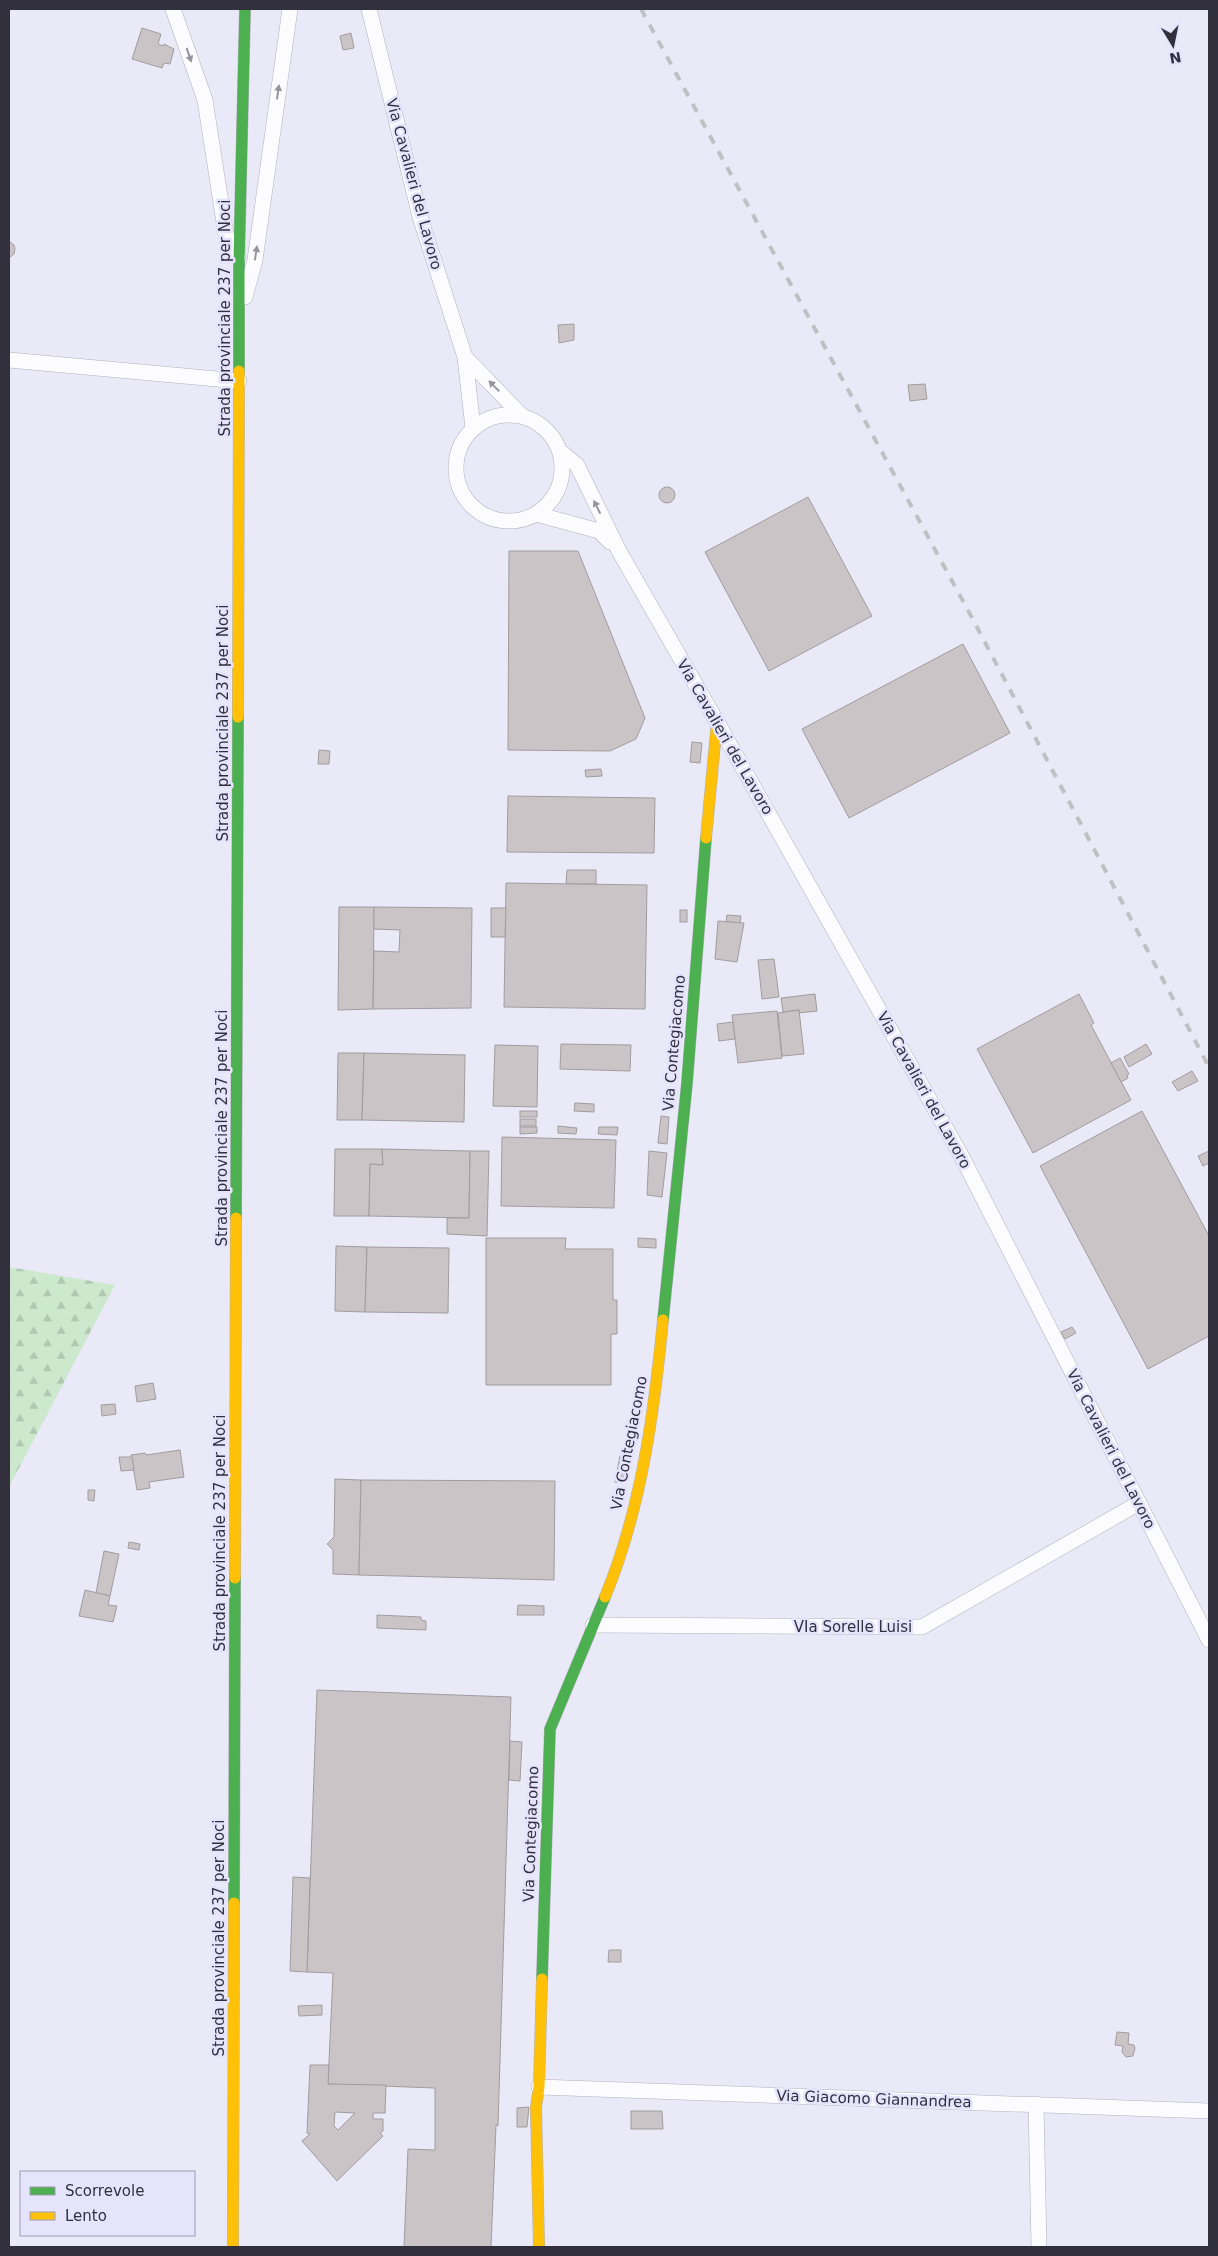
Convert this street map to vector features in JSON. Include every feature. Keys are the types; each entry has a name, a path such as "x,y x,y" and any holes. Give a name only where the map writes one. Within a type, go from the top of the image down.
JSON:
{"main road":[{"name":"Strada provinciale 237 per Noci","path":"233,2247 239,260 245,9"},
{"name":"Via Contegiacomo","path":"539,2247 536,2108 550,1729 612,1580 638,1493 656,1396 687,1083 704,857 717,722"}],"street":[{"path":"173,9 204,100 226,235 239,260"},
{"path":"240,317 255,260 290,9"},
{"name":"Via Cavalieri del Lavoro","path":"369,9 420,217 465,357"},
{"path":"465,357 522,416"},
{"path":"465,357 473,428"},
{"path":"9,360 239,381"},
{"path":"522,416 505,414 488,419 473,428 462,442 456,458 456,476 461,492 471,506 486,516 503,521 520,520 536,514 550,502 559,486 562,469 560,452"},
{"name":"Via Cavalieri del Lavoro","path":"522,416 539,424 552,436 560,452 576,466 619,551 963,1159 1209,1640"},
{"name":"Via Cavalieri del Lavoro","path":"536,514 599,531 619,551"},
{"name":"VIa Sorelle Luisi","path":"593,1625 922,1627 1139,1503"},
{"name":"Via Giacomo Giannandrea","path":"538,2087 1209,2111"},
{"path":"1036,2104 1039,2247"}],"green space":[{"path":"9,1267 115,1285 9,1487"}],"building":[{"path":"142,28 161,34 158,44 163,46 164,44 174,49 170,64 164,63 162,68 132,59"},
{"path":"351,33 354,48 343,50 340,36"},
{"path":"9,241 14,245 15,249 14,254 9,258"},
{"path":"574,324 574,340 559,343 558,325"},
{"path":"925,384 927,399 910,401 908,385"},
{"path":"667,487 673,489 675,495 673,501 667,503 661,501 659,495 661,489"},
{"path":"808,497 872,616 769,671 705,552"},
{"path":"509,551 578,551 645,718 636,739 610,751 508,750"},
{"path":"963,644 1010,733 849,818 802,729"},
{"path":"692,742 702,743 700,763 690,762"},
{"path":"319,750 330,751 329,764 318,764"},
{"path":"601,769 602,776 586,777 585,770"},
{"path":"508,796 655,798 654,853 507,852"},
{"path":"567,870 596,870 596,884 566,884"},
{"path":"506,883 647,885 645,1009 504,1007"},
{"path":"339,907 374,907 373,1009 338,1010"},
{"path":"374,907 472,908 471,1008 373,1009 374,951 399,952 400,930 374,929"},
{"path":"491,908 506,908 505,937 491,937"},
{"path":"680,910 687,910 687,922 680,922"},
{"path":"727,915 741,916 740,923 726,922"},
{"path":"718,921 744,923 737,962 715,959"},
{"path":"774,959 779,997 762,999 758,960"},
{"path":"815,994 817,1011 799,1013 799,1010 783,1012 781,998"},
{"path":"1079,994 1094,1023 1091,1025 1131,1100 1033,1153 977,1049"},
{"path":"799,1010 804,1054 782,1056 778,1013"},
{"path":"777,1011 782,1058 738,1063 732,1015"},
{"path":"733,1022 735,1039 719,1041 717,1024"},
{"path":"561,1044 631,1045 630,1071 560,1069"},
{"path":"1146,1044 1152,1054 1129,1067 1124,1057"},
{"path":"495,1045 538,1046 537,1107 493,1106"},
{"path":"338,1053 364,1053 362,1120 337,1120"},
{"path":"364,1053 465,1055 464,1122 362,1120"},
{"path":"1120,1058 1129,1074 1127,1075 1128,1078 1121,1082 1111,1063"},
{"path":"1192,1071 1198,1081 1178,1091 1172,1082"},
{"path":"575,1103 594,1104 594,1112 574,1111"},
{"path":"520,1111 537,1111 537,1117 520,1117"},
{"path":"1142,1111 1209,1236 1209,1336 1148,1369 1040,1166"},
{"path":"661,1116 669,1117 667,1144 658,1143"},
{"path":"520,1119 536,1119 536,1126 520,1126"},
{"path":"558,1126 577,1128 576,1134 558,1133"},
{"path":"520,1127 537,1127 537,1133 520,1134"},
{"path":"599,1127 618,1127 617,1135 598,1134"},
{"path":"502,1137 616,1140 614,1208 501,1206"},
{"path":"335,1149 382,1149 383,1165 370,1164 369,1216 334,1216"},
{"path":"382,1149 470,1151 469,1218 369,1216 370,1164 383,1165"},
{"path":"470,1151 489,1151 487,1236 447,1234 447,1218 469,1218"},
{"path":"649,1151 667,1153 662,1197 647,1195"},
{"path":"1209,1151 1209,1163 1203,1166 1198,1156"},
{"path":"486,1238 566,1238 565,1249 613,1249 613,1300 617,1300 617,1334 611,1334 611,1385 486,1385"},
{"path":"638,1238 656,1239 656,1248 638,1247"},
{"path":"336,1246 367,1247 365,1312 335,1311"},
{"path":"367,1247 449,1248 448,1313 365,1312"},
{"path":"1072,1327 1076,1333 1065,1339 1061,1332"},
{"path":"153,1383 156,1399 137,1402 135,1386"},
{"path":"115,1404 116,1414 102,1416 101,1405"},
{"path":"180,1450 184,1477 149,1482 150,1488 137,1490 131,1455 145,1453 146,1455"},
{"path":"620,1456 628,1458 623,1483 615,1482"},
{"path":"119,1457 132,1457 134,1470 121,1471"},
{"path":"335,1479 361,1480 359,1575 333,1574 333,1550 327,1544 334,1537"},
{"path":"361,1480 555,1481 554,1580 359,1575"},
{"path":"88,1490 95,1490 94,1501 88,1500"},
{"path":"129,1542 140,1544 139,1550 128,1548"},
{"path":"104,1551 119,1554 110,1596 96,1593"},
{"path":"85,1590 110,1596 108,1605 117,1606 113,1622 79,1616"},
{"path":"518,1605 544,1606 544,1615 517,1615"},
{"path":"377,1615 421,1617 421,1620 426,1621 426,1630 377,1628"},
{"path":"317,1690 511,1697 498,2126 496,2125 491,2247 404,2247 408,2149 435,2150 435,2088 328,2084 333,1973 307,1972"},
{"path":"510,1741 522,1742 520,1781 509,1780"},
{"path":"293,1877 310,1878 307,1972 290,1971"},
{"path":"609,1950 621,1950 621,1962 608,1962"},
{"path":"322,2005 322,2015 299,2016 298,2006"},
{"path":"1117,2032 1129,2033 1128,2044 1134,2045 1135,2048 1133,2056 1126,2057 1122,2052 1123,2046 1115,2045"},
{"path":"310,2065 329,2065 328,2084 386,2085 385,2113 373,2113 373,2119 383,2119 383,2131 380,2133 383,2136 337,2181 302,2141 310,2134 307,2133","holes":["335,2112 355,2113 338,2130 334,2126"]},
{"path":"529,2107 527,2127 517,2127 517,2108"},
{"path":"631,2111 662,2111 663,2129 631,2129"}],"railway":[{"path":"641,9 970,614 1209,1067"}],"traffic: fast":[{"path":"239,371 239,261 245,9"},
{"path":"236,1218 238,717"},
{"path":"663,1320 687,1083 706,838"},
{"path":"234,1903 235,1578"},
{"path":"542,1979 550,1729 605,1597"}],"traffic: slow":[{"path":"238,717 239,371"},
{"path":"706,838 717,722"},
{"path":"235,1578 236,1218"},
{"path":"605,1597 628,1530 637,1496 650,1426 663,1320"},
{"path":"233,2247 234,1903"},
{"path":"539,2247 536,2107 539,2087 542,1979"}]}
